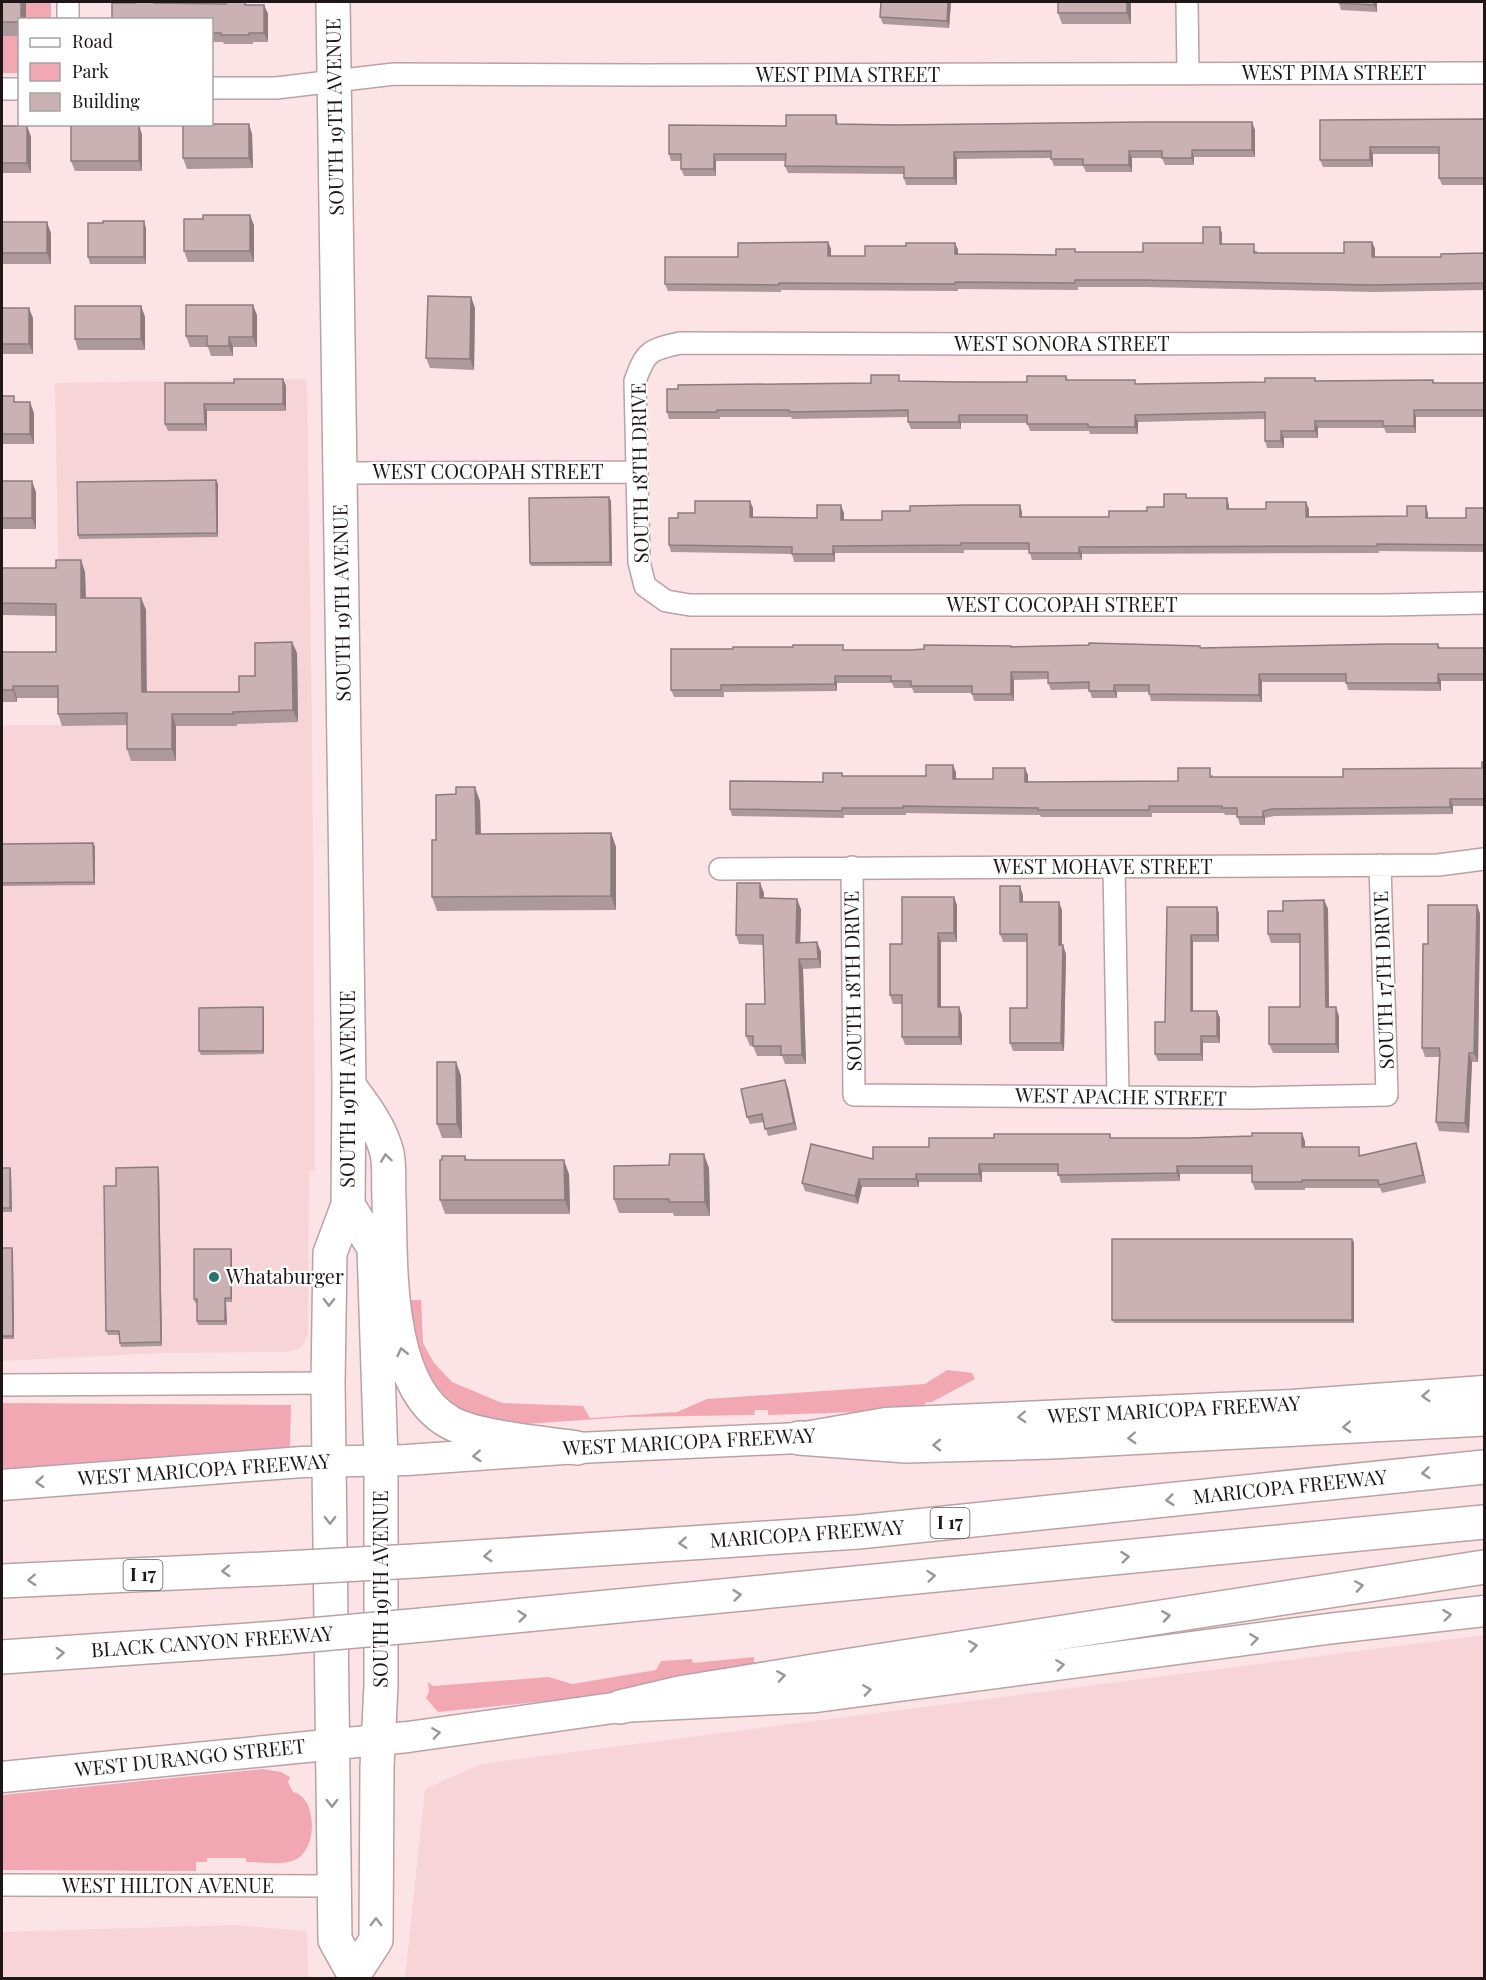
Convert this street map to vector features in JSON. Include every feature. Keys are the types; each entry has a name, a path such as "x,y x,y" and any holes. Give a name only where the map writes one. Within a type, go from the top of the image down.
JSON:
{"main road":[{"name":"SOUTH 19TH AVENUE","path":"333,2 349,1086 348,1205 330,1253 328,1383 331,1744 335,1940 354,1976"},
{"path":"349,1086 365,1107 387,1154 391,1262 397,1331 403,1359 413,1381 428,1404 451,1423 496,1435 577,1448"},
{"name":"SOUTH 19TH AVENUE","path":"348,1205 374,1248 381,1460 381,1685 378,1740 376,1940 354,1976"},
{"name":"WEST MARICOPA FREEWAY","path":"2,1485 329,1462 799,1438 886,1423 1292,1405 1485,1391"},
{"path":"799,1438 906,1446 1052,1442 1485,1419"},
{"name":"MARICOPA FREEWAY","path":"2,1581 415,1561 858,1532 1485,1467"},
{"name":"BLACK CANYON FREEWAY","path":"2,1657 277,1638 422,1625 1485,1522"},
{"path":"620,1707 679,1693 808,1671 1485,1567"},
{"path":"378,1740 620,1707 816,1697 1315,1631 1485,1611"},
{"name":"WEST DURANGO STREET","path":"2,1777 378,1740"}],"street":[{"path":"68,2 68,18"},
{"path":"1187,2 1188,74"},
{"name":"WEST PIMA STREET","path":"213,88 276,88 394,74 1485,73"},
{"path":"2,88 18,88"},
{"name":"WEST SONORA STREET","path":"643,359 656,348 680,343 984,344 1386,341 1485,343"},
{"name":"SOUTH 18TH DRIVE","path":"643,359 635,381 639,562 645,586"},
{"name":"WEST COCOPAH STREET","path":"339,473 637,472"},
{"name":"WEST COCOPAH STREET","path":"645,586 666,600 690,605 1485,603"},
{"name":"WEST MOHAVE STREET","path":"720,869 1438,865 1485,859"},
{"name":"SOUTH 17TH DRIVE","path":"1380,865 1387,1095"},
{"name":"SOUTH 18TH DRIVE","path":"852,867 854,1095"},
{"path":"1114,867 1118,1096"},
{"name":"WEST APACHE STREET","path":"854,1095 1252,1098 1387,1095"},
{"path":"2,1385 328,1383"},
{"name":"WEST HILTON AVENUE","path":"2,1885 334,1886"}],"shaded area":[{"path":"305,379 307,383 312,727 315,1171 309,1171 308,1334 302,1347 287,1352 161,1353 2,1361 2,725 61,725 55,383"},
{"path":"1484,1635 1484,1978 405,1978 425,1789 481,1764"},
{"path":"233,1925 307,1931 308,1978 2,1978 2,1932"}],"green space":[{"path":"2,2 51,2 51,18 18,18 18,73 2,73"},
{"path":"407,1300 421,1300 423,1343 434,1363 452,1382 502,1403 583,1406 590,1418 677,1412 707,1399 925,1384 947,1370 972,1373 975,1379 932,1402 927,1402 918,1410 768,1415 768,1410 755,1410 754,1415 626,1417 495,1425 440,1401 413,1350"},
{"path":"2,1403 291,1405 290,1446 284,1449 2,1471"},
{"path":"754,1657 754,1669 588,1697 438,1712 426,1698 429,1692 428,1682 433,1686 548,1677 572,1684 656,1670 661,1661 692,1659 693,1663"},
{"path":"263,1769 281,1772 290,1777 288,1782 293,1792 307,1803 310,1812 312,1823 309,1844 304,1853 292,1861 265,1863 246,1862 246,1858 207,1858 207,1862 196,1862 196,1871 2,1870 2,1795"}],"building":[{"path":"2,2 21,2 21,18 18,18 18,22 2,22"},
{"path":"226,2 245,2 245,5 264,5 264,33 221,35 221,33 213,33 213,18 112,18 112,3 226,4"},
{"path":"881,2 948,2 947,21 880,17"},
{"path":"1058,2 1127,2 1127,13 1058,13"},
{"path":"1374,2 1374,5 1339,3"},
{"path":"786,115 836,115 836,124 896,125 1252,122 1252,150 1192,150 1192,158 1162,158 1162,151 1129,151 1129,165 1083,165 1083,159 1051,159 1051,151 954,152 954,178 904,178 904,167 785,166 786,154 714,154 714,169 681,169 681,154 669,154 669,125 786,126"},
{"path":"1485,119 1485,178 1439,178 1439,147 1370,147 1370,160 1320,160 1320,120"},
{"path":"249,124 249,158 183,158 183,126"},
{"path":"2,126 27,126 27,163 2,163"},
{"path":"71,126 139,126 139,161 71,161"},
{"path":"203,215 250,215 250,251 184,251 184,219 203,219"},
{"path":"103,221 144,221 144,257 88,257 88,223 103,223"},
{"path":"2,222 47,222 47,253 2,253"},
{"path":"1203,227 1220,227 1220,244 1254,244 1254,253 1344,253 1344,242 1372,242 1372,257 1441,257 1441,254 1485,253 1485,283 1372,285 1075,280 1075,283 665,284 665,257 738,257 738,243 828,242 828,256 865,256 865,246 906,246 906,243 955,243 955,254 1056,255 1056,249 1075,249 1075,252 1143,252 1143,243 1203,243"},
{"path":"428,296 471,297 470,359 426,358"},
{"path":"186,305 253,305 253,337 229,337 229,346 207,346 207,336 186,336"},
{"path":"75,306 141,306 141,339 75,339"},
{"path":"2,308 29,308 29,344 2,344"},
{"path":"871,375 899,375 899,381 959,382 1027,382 1027,376 1066,376 1066,380 1135,380 1135,384 1265,382 1265,378 1315,378 1315,381 1433,380 1433,383 1485,383 1485,410 1414,410 1414,426 1383,426 1383,421 1315,421 1315,431 1281,431 1281,441 1265,441 1265,412 1135,415 1135,427 1088,427 1088,424 1027,424 1027,415 959,415 959,422 908,422 908,410 667,412 667,389 678,389 678,385 871,383"},
{"path":"234,379 283,379 283,404 204,404 205,424 165,424 165,383 234,383"},
{"path":"2,396 14,396 14,402 30,402 30,434 2,434"},
{"path":"216,480 217,533 78,535 77,482"},
{"path":"2,481 32,481 32,518 2,518"},
{"path":"1164,494 1186,494 1186,498 1227,498 1227,509 1266,509 1266,502 1306,502 1306,517 1407,516 1407,506 1426,506 1426,518 1466,518 1466,508 1485,508 1485,545 1079,547 1079,553 1029,553 1029,543 961,543 961,545 833,546 833,554 792,554 792,547 669,545 669,518 678,518 678,513 695,513 695,501 750,501 750,517 817,518 817,505 841,505 841,520 882,520 882,511 910,511 910,506 1020,505 1020,517 1109,517 1109,511 1147,511 1147,507 1164,507"},
{"path":"609,497 610,562 530,563 529,498"},
{"path":"56,560 81,560 81,598 141,598 142,692 239,692 239,676 255,676 255,643 292,642 293,710 233,712 233,714 172,714 172,749 127,749 127,713 58,714 58,686 13,686 13,690 2,690 2,652 56,652 56,604 2,603 2,568 56,568"},
{"path":"1089,643 1200,646 1200,648 1438,644 1438,648 1485,648 1485,674 1438,674 1438,683 1346,683 1346,674 1259,674 1259,695 1149,694 1149,685 1114,685 1114,691 1089,691 1089,682 1048,683 1048,672 1011,672 1011,694 972,694 972,686 911,686 911,681 891,681 891,676 835,676 835,684 721,685 721,690 671,690 671,649 843,645 843,650 911,650 924,649 924,645 1011,647 1089,645"},
{"path":"1482,762 1485,762 1485,799 1450,799 1450,807 1272,809 1263,811 1263,817 1237,817 1237,808 1222,808 1222,806 1149,806 1149,810 1038,810 1038,808 903,806 903,808 842,808 842,811 730,809 730,781 823,782 823,773 842,773 842,776 926,776 926,765 953,765 953,779 993,779 993,768 1025,768 1025,782 1178,781 1178,768 1210,768 1210,777 1343,777 1343,769 1482,768"},
{"path":"456,787 475,787 476,834 611,833 611,896 432,897 432,840 436,840 436,795 456,794"},
{"path":"93,843 94,882 2,883 2,844"},
{"path":"737,883 760,883 760,898 797,899 796,943 817,942 818,959 799,959 802,1055 781,1055 781,1046 753,1046 753,1036 746,1036 746,1004 765,1004 763,935 736,935"},
{"path":"1000,886 1020,886 1020,902 1059,902 1059,945 1063,945 1061,1043 1010,1043 1010,1008 1027,1008 1027,934 1000,934"},
{"path":"902,897 954,897 954,933 938,933 938,1007 959,1007 959,1037 902,1037 902,995 890,995 890,944 902,944"},
{"path":"1324,900 1326,1007 1336,1007 1336,1044 1269,1044 1269,1007 1300,1007 1300,934 1268,934 1268,911 1283,911 1283,901"},
{"path":"1428,905 1477,905 1474,1053 1469,1053 1465,1123 1436,1122 1440,1053 1439,1048 1422,1048 1423,944 1428,944"},
{"path":"1167,907 1217,907 1217,935 1191,935 1191,1011 1217,1011 1217,1036 1201,1036 1201,1054 1155,1054 1155,1022 1165,1022"},
{"path":"263,1007 263,1051 199,1051 199,1008"},
{"path":"437,1062 456,1062 457,1124 437,1124"},
{"path":"785,1080 794,1123 765,1129 762,1114 747,1117 741,1089"},
{"path":"1252,1133 1302,1133 1302,1147 1359,1147 1359,1156 1416,1143 1423,1175 1379,1185 1378,1180 1252,1182 1252,1166 1177,1166 1177,1173 1058,1175 1058,1164 979,1164 979,1174 916,1174 916,1179 859,1179 855,1196 802,1183 811,1144 873,1159 873,1147 929,1147 929,1138 994,1138 994,1134 1110,1134 1110,1138 1190,1138 1252,1136"},
{"path":"670,1154 704,1154 705,1202 669,1202 669,1199 614,1199 614,1166 669,1165"},
{"path":"442,1156 465,1156 465,1160 564,1160 565,1200 440,1200 440,1160"},
{"path":"158,1167 161,1342 120,1343 119,1331 106,1331 104,1186 116,1186 116,1168"},
{"path":"2,1168 10,1168 10,1208 2,1208"},
{"path":"1112,1239 1352,1239 1352,1320 1112,1320"},
{"path":"2,1248 12,1248 13,1336 2,1336"},
{"name":"Whataburger","path":"194,1249 231,1249 231,1298 225,1298 225,1321 197,1321 197,1299 194,1299"}],"place":[{"name":"Whataburger","path":"214,1277"}]}
